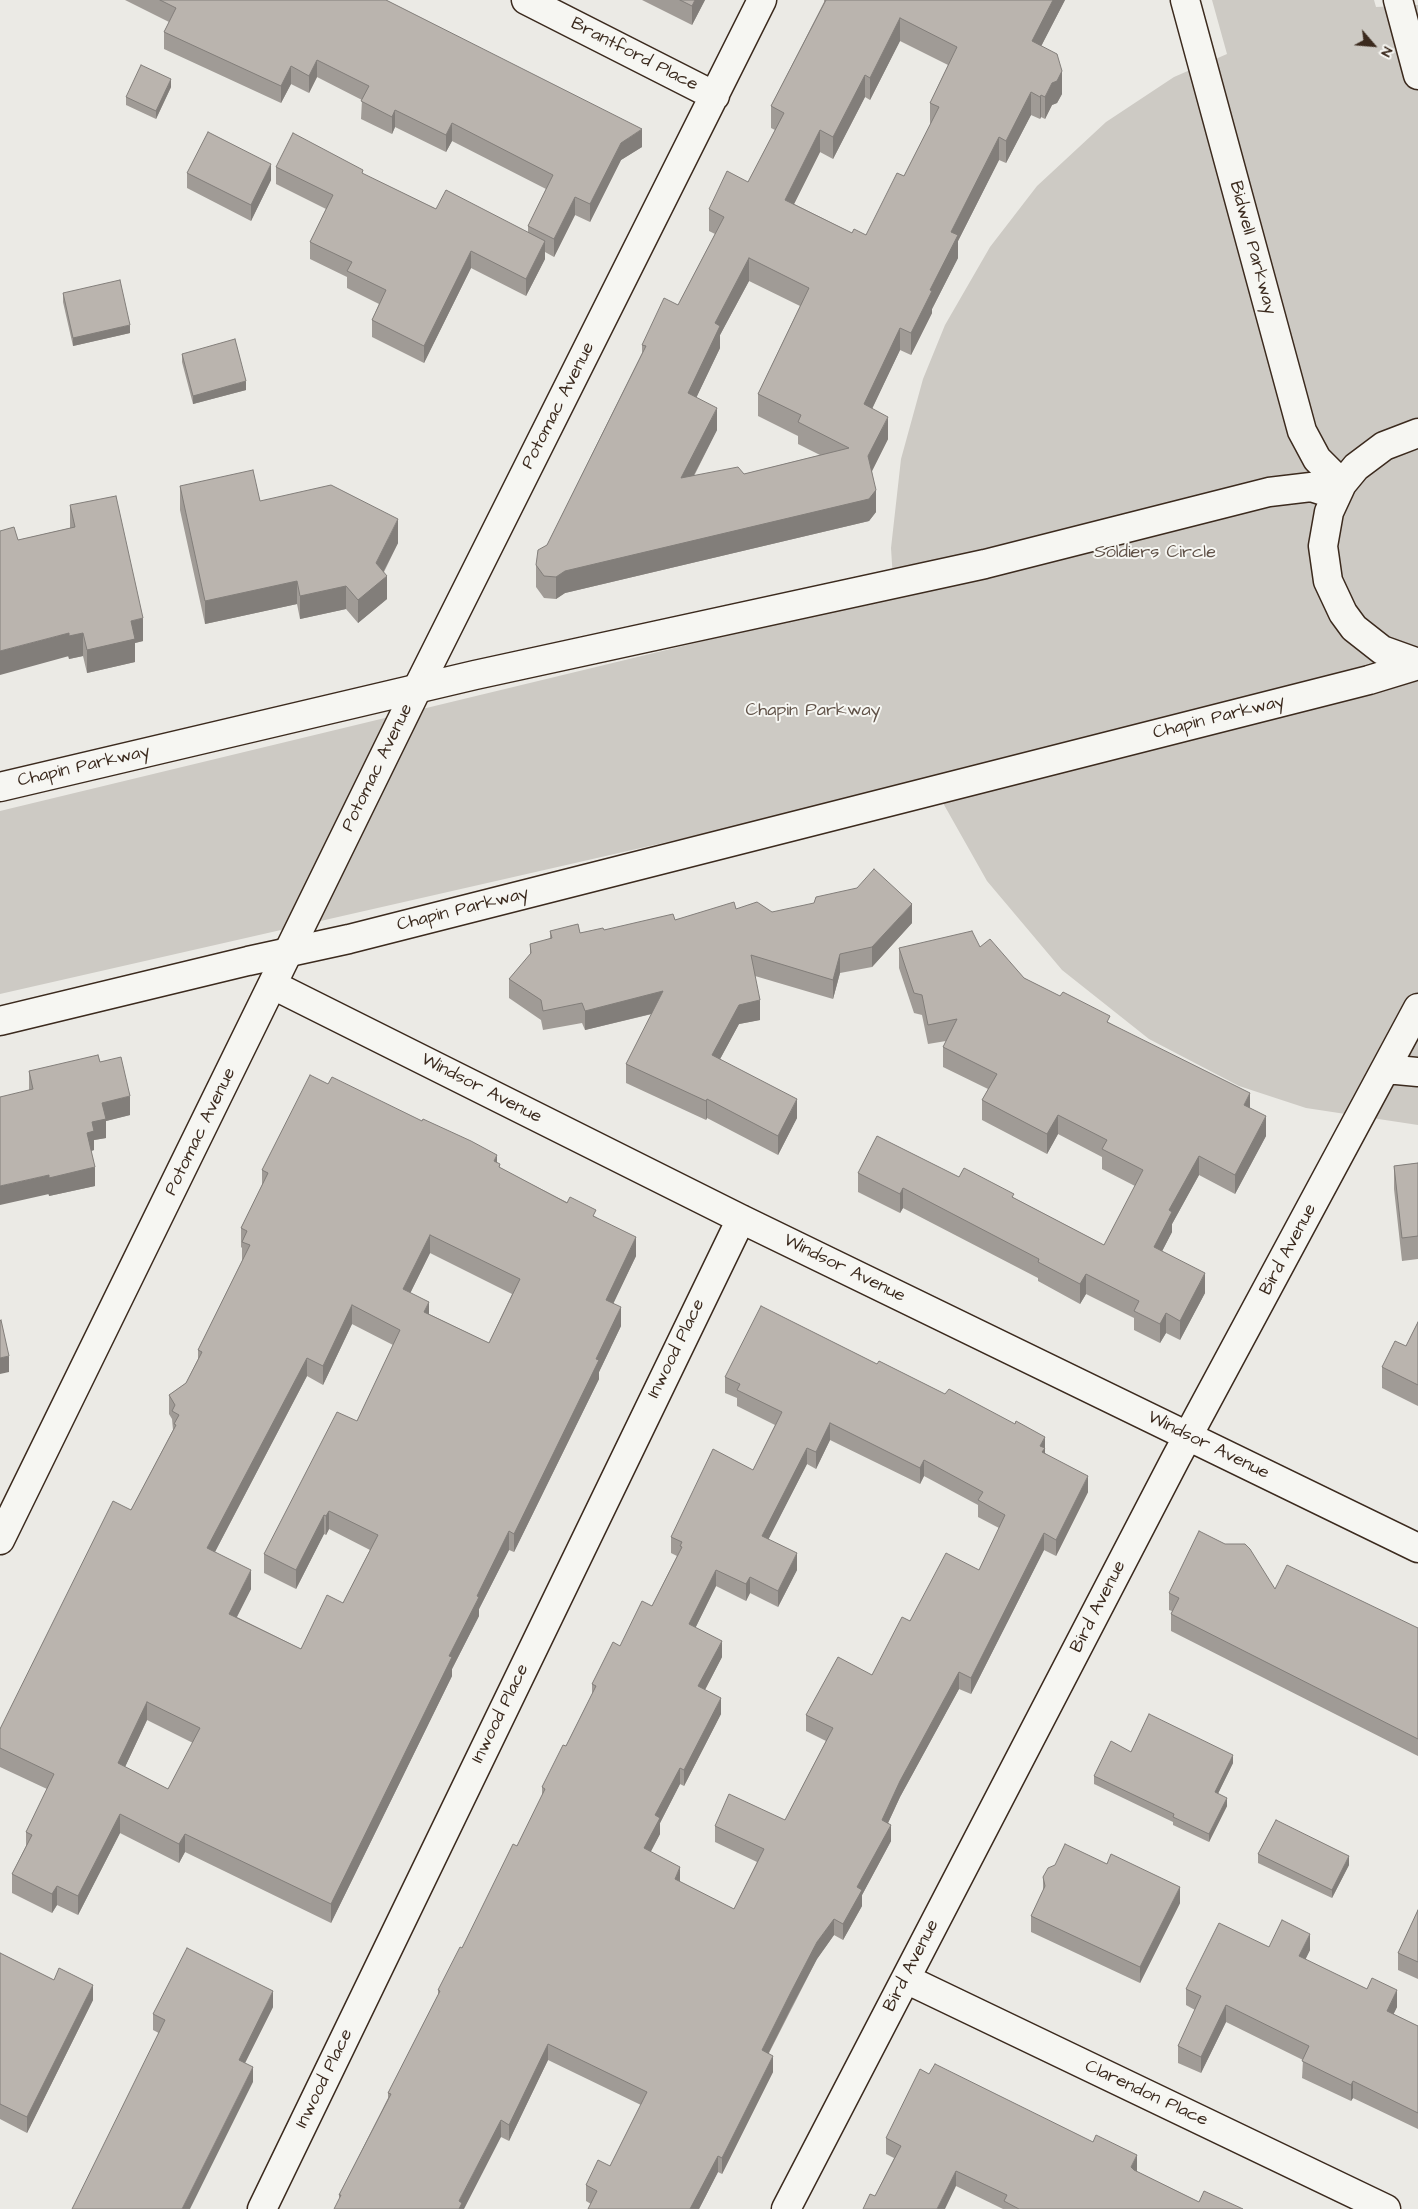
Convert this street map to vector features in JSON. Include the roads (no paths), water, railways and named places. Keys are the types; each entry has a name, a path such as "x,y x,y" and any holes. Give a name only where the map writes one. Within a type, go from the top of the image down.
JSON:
{"street":[{"name":"Brantford Place","path":"526,0 715,96"},
{"name":"Potomac Avenue","path":"0,1540 417,689 762,0"},
{"name":"Bidwell Parkway","path":"1185,0 1302,431 1317,459 1339,490"},
{"path":"1398,0 1418,75"},
{"path":"1418,434 1400,439 1369,455 1356,467 1339,490 1329,512 1323,546 1326,572 1334,598 1343,614 1367,640 1382,650 1418,664"},
{"name":"Chapin Parkway","path":"0,786 417,689 976,566 1269,492 1311,487 1339,490"},
{"name":"Chapin Parkway","path":"0,1021 287,953 1360,683 1418,664"},
{"name":"Windsor Avenue","path":"273,985 741,1219 1418,1548"},
{"name":"Bird Avenue","path":"786,2209 1188,1436 1418,1008"},
{"path":"1386,1069 1418,1072"},
{"name":"Inwood Place","path":"262,2209 741,1219"},
{"name":"Clarendon Place","path":"906,1979 1386,2209"}],"park label":[{"name":"Soldiers Circle","path":"1155,553"}]}
